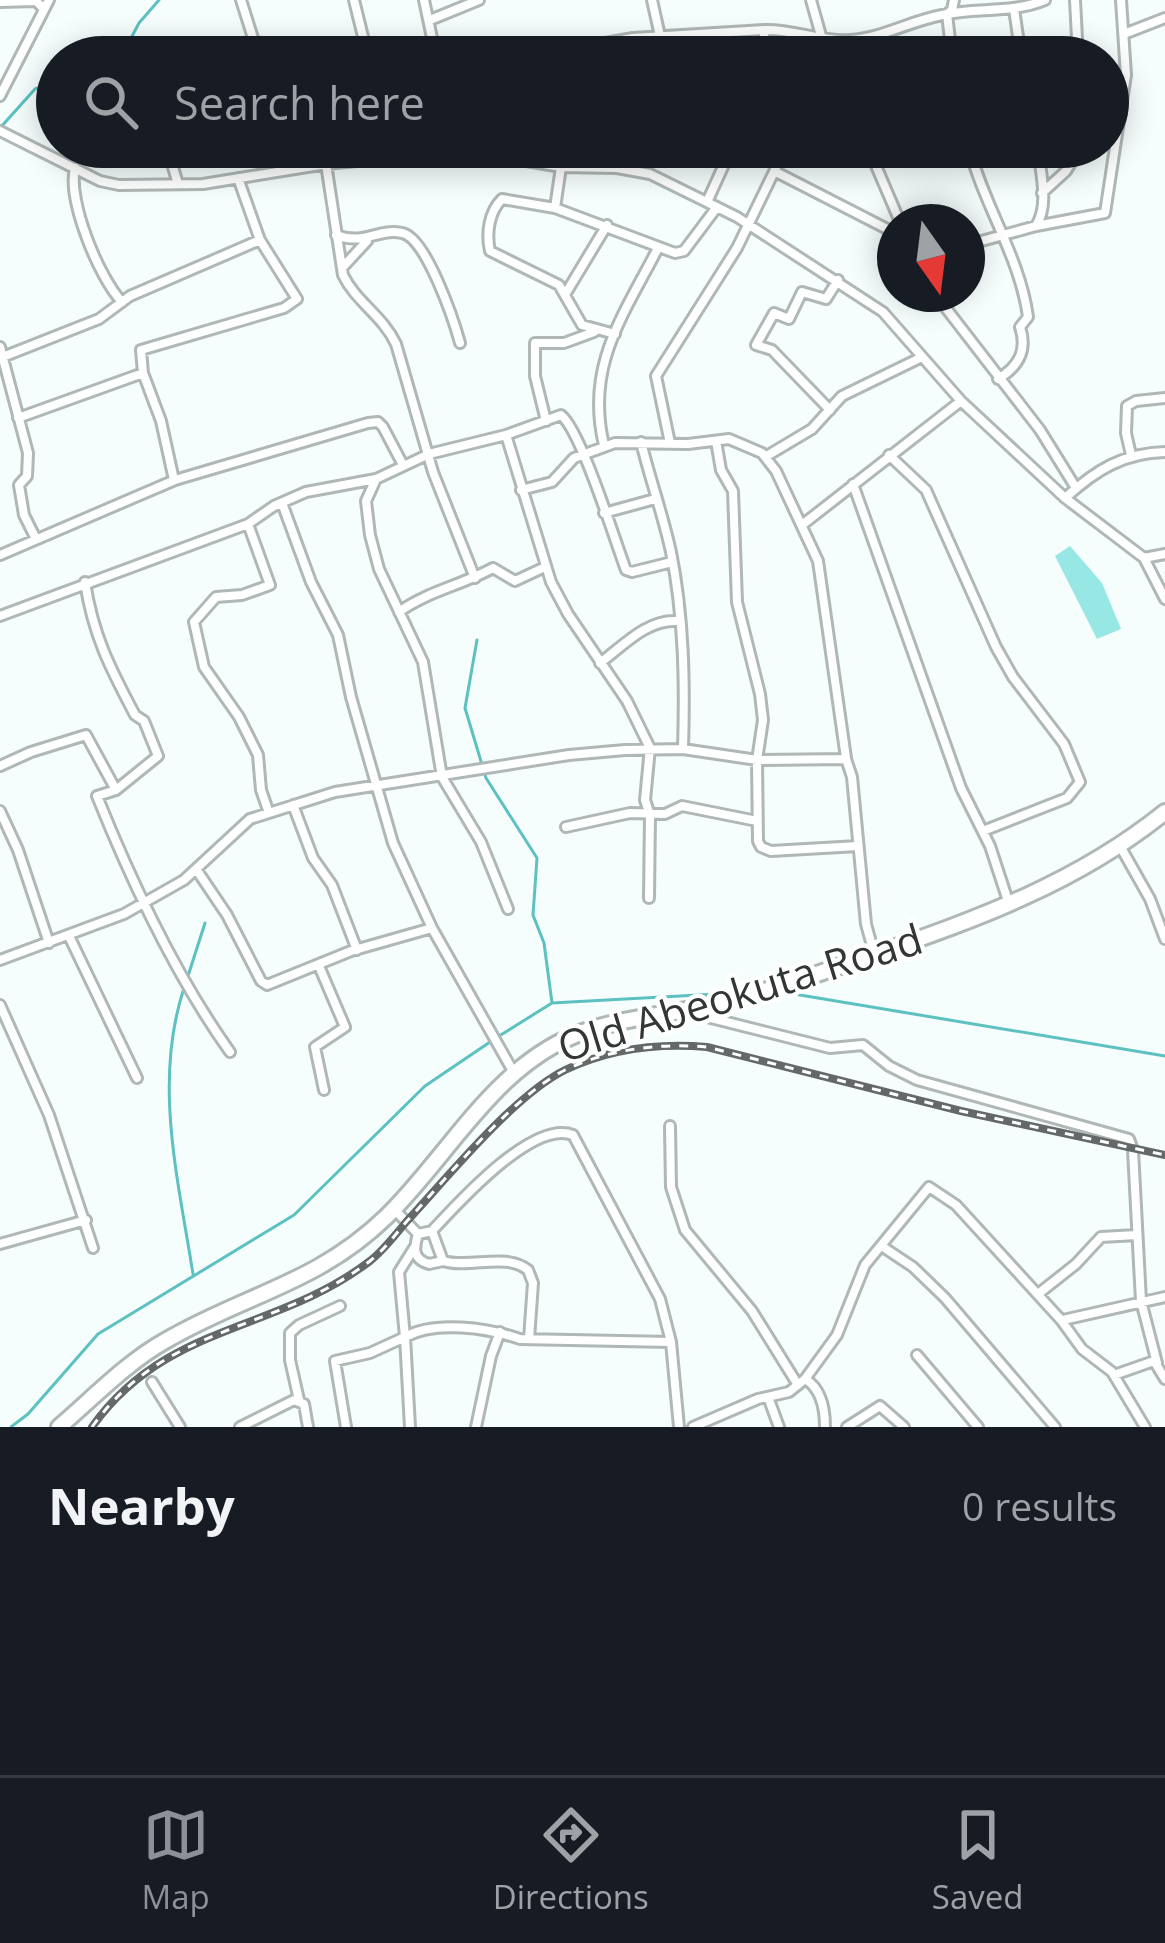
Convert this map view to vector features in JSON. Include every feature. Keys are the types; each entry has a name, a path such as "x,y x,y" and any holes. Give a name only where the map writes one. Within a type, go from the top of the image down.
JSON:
{"highway":[{"name":"Old Abeokuta Road","path":"59,1427 160,1343 314,1273 362,1239 514,1073 557,1043 583,1032 757,994 1010,906 1120,846 1165,812"}],"street":[{"path":"241,0 252,36"},
{"path":"354,0 363,36"},
{"path":"424,0 433,36"},
{"path":"430,20 479,0"},
{"path":"652,0 660,36 765,30 784,30 796,36"},
{"path":"811,0 821,36"},
{"path":"946,14 954,0"},
{"path":"875,36 946,14 1014,9 1045,0"},
{"path":"1075,0 1077,36"},
{"path":"1121,0 1124,34 1165,18"},
{"path":"0,2 46,4 0,96"},
{"path":"1014,9 1018,36"},
{"path":"946,14 949,36"},
{"path":"764,36 765,30"},
{"path":"0,131 36,149"},
{"path":"122,302 92,251 72,188 75,168 119,185 178,184 301,168"},
{"path":"173,168 178,184"},
{"path":"327,168 335,235 349,288 388,327 396,344 429,454 475,578"},
{"path":"555,208 561,168"},
{"path":"617,168 650,174 712,204 883,312 961,401 1065,498 1144,558 1165,599"},
{"path":"615,334 582,325 566,293 546,277 495,256 488,240 489,226 500,200 555,208 658,248 682,252 712,204 725,168"},
{"path":"670,443 656,376 749,225 778,168"},
{"path":"877,168 892,204"},
{"path":"974,168 1021,283 1028,317 1020,327 1023,337 1015,369 998,379"},
{"path":"1036,226 1042,215 1040,168"},
{"path":"1043,197 1068,168"},
{"path":"985,241 1100,215 1109,207 1114,168"},
{"path":"776,172 877,224"},
{"path":"175,480 161,421 143,374 141,350 297,298 260,240 238,178"},
{"path":"1043,197 1062,221"},
{"path":"566,293 607,225"},
{"path":"335,235 355,241 399,233 414,239 435,277 460,343"},
{"path":"36,539 24,515 19,485 29,468 1,354 99,319 122,302 260,240"},
{"path":"342,268 368,240"},
{"path":"604,445 597,394 601,363 658,248"},
{"path":"830,410 772,350 756,345 773,314 788,320 802,292 826,299 838,280"},
{"path":"948,312 1040,430 1076,488"},
{"path":"546,421 535,376 535,344 564,343 596,332"},
{"path":"765,457 801,438 854,389 920,358"},
{"path":"18,418 143,374"},
{"path":"1132,455 1126,433 1127,406 1165,398"},
{"path":"802,525 961,401"},
{"path":"0,616 248,524 306,492 376,479 429,454 562,415 585,452 628,572 672,562"},
{"path":"0,555 175,480 295,447 316,435 378,422 403,465"},
{"path":"506,435 545,567 568,614 627,701 650,748 645,777 645,806 650,815 649,898"},
{"path":"716,440 721,470 733,491 737,602 763,720 758,841 764,849 858,846"},
{"path":"521,490 557,478 566,465 604,445 716,440 740,442 765,457 802,525 824,586 826,635 852,776 866,925 874,954"},
{"path":"641,442 672,562 685,653 683,749"},
{"path":"1065,498 1109,464 1132,455 1165,452"},
{"path":"889,455 926,490 996,647 1064,744 1080,782 1066,798 983,831"},
{"path":"376,479 368,493 367,518 376,560 423,662 442,777 481,842 508,910"},
{"path":"853,484 962,788 1010,906"},
{"path":"604,513 655,499"},
{"path":"282,502 310,582 338,634 393,843 431,928 514,1073"},
{"path":"248,524 270,585 242,595 216,597 194,622 204,667 239,717 258,755 269,813"},
{"path":"1144,558 1165,554"},
{"path":"399,612 414,601 497,568 515,581 545,567"},
{"path":"85,582 100,649 135,716 144,722 158,756 116,790 97,796 104,821 144,903 230,1052"},
{"path":"600,663 659,621 677,621"},
{"path":"0,766 86,736 116,790"},
{"path":"0,960 144,903 196,869 250,819 335,792 568,755 650,748 758,760 846,759"},
{"path":"293,805 357,950"},
{"path":"566,826 630,813 664,814 682,806 758,821"},
{"path":"0,811 49,944"},
{"path":"1120,846 1150,898 1165,939"},
{"path":"196,869 227,915 261,981 272,985 357,950 431,928"},
{"path":"69,935 137,1078"},
{"path":"319,966 345,1027 318,1044 314,1052 324,1090"},
{"path":"0,1005 49,1114 93,1248"},
{"path":"687,1012 830,1048 863,1045 889,1066 932,1084 1129,1139 1141,1301 1156,1363 1165,1379"},
{"path":"670,1126 668,1168 686,1230 752,1311 801,1382"},
{"path":"418,1234 432,1231 495,1169 536,1139 562,1131 573,1135 653,1284 670,1342 679,1427"},
{"path":"801,1382 837,1335 865,1264 929,1186 956,1204 1082,1348 1114,1375 1145,1427"},
{"path":"394,1209 418,1234"},
{"path":"0,1244 86,1220"},
{"path":"432,1231 443,1261"},
{"path":"410,1427 399,1268 418,1234"},
{"path":"1038,1294 1101,1237 1137,1235"},
{"path":"883,1247 913,1267 945,1298 1054,1427"},
{"path":"414,1248 423,1262 514,1261 524,1265 533,1283 529,1339"},
{"path":"1061,1320 1165,1297"},
{"path":"308,1427 290,1360 290,1333 340,1306"},
{"path":"346,1427 335,1360 370,1353 432,1328 500,1332 529,1339 670,1342"},
{"path":"476,1427 500,1332"},
{"path":"916,1355 978,1427"},
{"path":"1114,1375 1156,1363"},
{"path":"152,1382 180,1427"},
{"path":"694,1427 811,1382 823,1404 825,1427"},
{"path":"768,1397 778,1427"},
{"path":"240,1427 299,1400"},
{"path":"847,1427 880,1406 904,1427"}],"shaded area":[{"path":"1070,546 1102,583 1121,629 1097,639 1055,556"}],"waterway":[{"path":"132,36 159,0"},
{"path":"1,127 36,89"},
{"path":"477,640 465,708 486,778 537,858 533,915 544,943 552,1003"},
{"path":"187,979 205,923"},
{"path":"184,988 175,1023 169,1094 193,1274"},
{"path":"782,992 1165,1056"},
{"path":"499,1036 552,1003 735,993"},
{"path":"11,1427 98,1334 294,1215 425,1086 490,1042"}],"railway":[{"path":"92,1427 154,1367 188,1347 297,1303 370,1261 481,1139 524,1099 565,1070 617,1052 707,1047 961,1111 1165,1155"}]}
